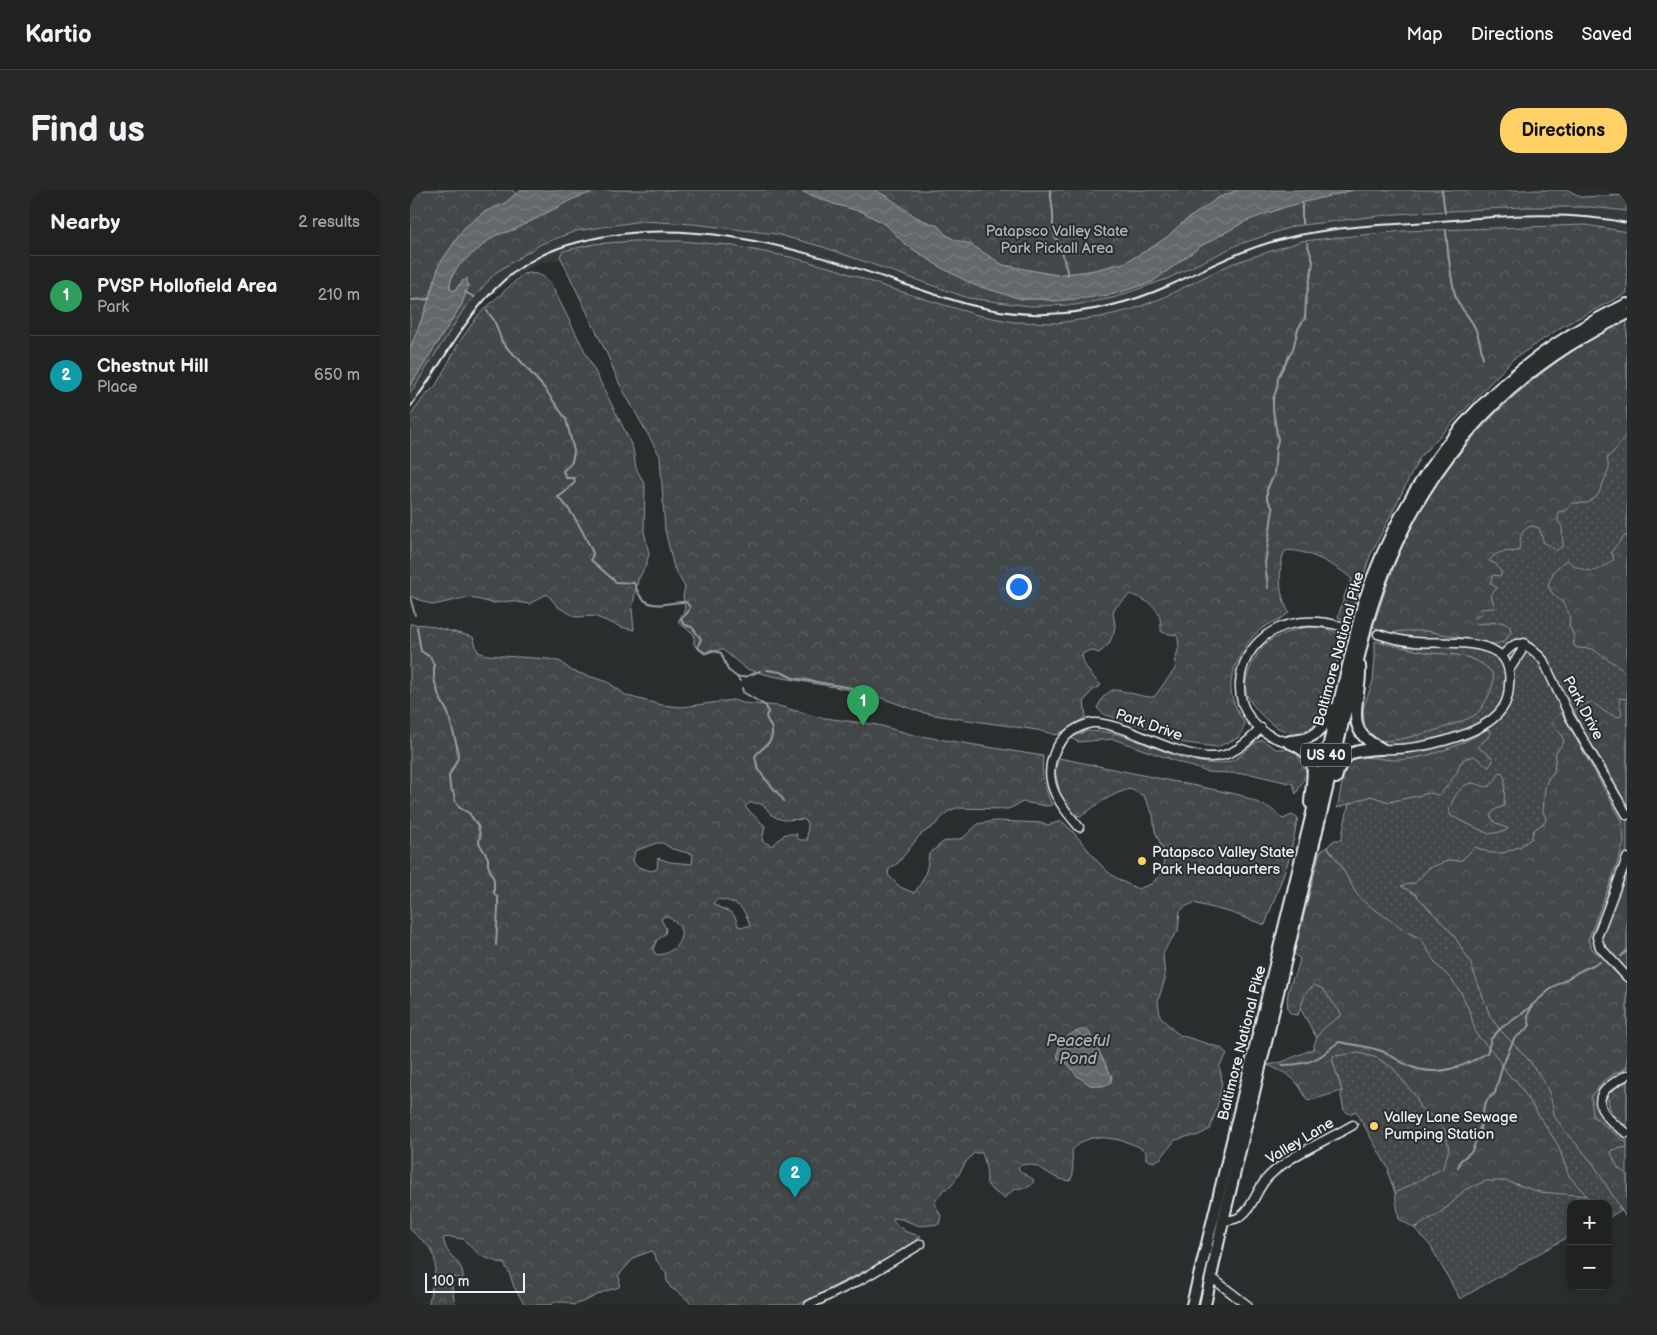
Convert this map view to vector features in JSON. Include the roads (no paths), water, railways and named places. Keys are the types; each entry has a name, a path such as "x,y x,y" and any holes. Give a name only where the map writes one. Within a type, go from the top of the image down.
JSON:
{"main road":[{"name":"Baltimore National Pike","path":"1192,1305 1363,604 1386,543 1407,504 1438,456 1478,409 1524,367 1576,331 1627,304"},
{"name":"Baltimore National Pike","path":"1205,1305 1223,1221 1359,656 1374,600 1394,547 1419,500 1447,457 1488,410 1533,371 1576,340 1627,314"},
{"path":"1359,656 1360,680 1356,723 1358,732 1371,744 1382,749"},
{"path":"1288,742 1306,739 1315,735 1324,727 1345,678"},
{"path":"1288,742 1305,751 1312,761 1313,775 1307,833"},
{"path":"1318,825 1330,800 1342,760 1353,752 1382,749"}],"street":[{"path":"1288,742 1275,738 1261,728 1246,712 1242,706 1239,690 1241,673 1253,649 1275,630 1291,624 1310,621 1341,626"},
{"path":"1378,634 1415,642 1459,644 1491,649 1502,656 1509,670 1510,680 1506,700 1502,708 1489,722 1472,731 1444,740 1406,748 1382,749"},
{"path":"1502,656 1514,645 1524,643 1521,652 1509,670"},
{"name":"Park Drive","path":"1524,643 1539,654 1543,660 1570,716 1627,815"},
{"name":"Park Drive","path":"1079,827 1058,800 1050,777 1054,752 1062,740 1074,731 1094,723 1109,724 1193,754 1210,757 1224,755 1236,750 1249,741 1261,728"},
{"path":"1627,858 1597,937 1600,947 1627,977"},
{"path":"1627,1075 1605,1090 1601,1097 1603,1112 1608,1119 1627,1133"},
{"name":"Valley Lane","path":"1223,1221 1242,1216 1263,1182 1277,1169 1353,1125"},
{"path":"809,1305 862,1279 921,1244"},
{"path":"1211,1277 1247,1305"}],"water":[{"path":"521,190 597,190 573,199 516,229 494,236 461,263 453,274 450,289 454,291 467,278 468,287 462,304 410,386 410,349 427,306 439,265 464,228 484,212 505,203"},
{"path":"798,190 874,190 888,197 917,218 938,226 945,234 955,240 970,244 1003,265 1056,275 1090,271 1124,263 1167,237 1182,223 1218,198 1238,190 1353,190 1285,207 1246,221 1201,246 1152,282 1114,294 1054,301 1022,299 974,285 942,268 905,244 885,224 863,212 834,204"},
{"name":"Peaceful Pond","path":"1088,1030 1112,1077 1111,1082 1107,1085 1090,1085 1076,1075 1067,1063 1058,1059 1059,1048 1064,1040 1072,1033"}],"waterway":[{"path":"1050,190 1055,237 1060,244 1068,275"},
{"path":"1442,190 1445,213"},
{"path":"1302,202 1302,224"},
{"path":"1446,231 1456,298 1475,328 1483,358"},
{"path":"1268,588 1265,563 1273,509 1267,498 1267,489 1274,475 1278,440 1273,399 1278,377 1293,349 1298,329 1305,318 1306,299 1313,261 1307,243"},
{"path":"465,292 474,297"},
{"path":"410,300 430,299"},
{"path":"487,311 494,320 502,342 545,389 566,419 574,451 572,462 563,471 566,478 574,478 575,482 558,497 574,516 582,531 593,553 591,560 616,582 634,583 640,595 651,604 686,602 690,607 681,619 685,625 692,627 701,639 698,646 699,649 706,653 711,650 721,653 728,670 740,681"},
{"path":"410,597 415,615"},
{"path":"417,627 421,651 430,657 434,665 434,679 439,696 448,713 457,746 458,758 449,776 450,787 455,801 460,808 469,813 478,826 479,843 488,858 488,865 494,880 494,893 498,898 496,945"},
{"path":"767,670 781,672 793,678 852,688 852,700 865,707 869,712"},
{"path":"737,677 745,677 760,671"},
{"path":"742,688 743,692 766,706 768,712 766,716 771,727 772,736 755,756 756,763 762,775 784,801"},
{"path":"1621,956 1627,951"},
{"path":"1282,1065 1306,1063 1322,1055 1339,1042 1379,1050 1417,1069 1438,1071 1458,1067 1487,1053 1491,1039 1501,1028 1523,1013 1553,987 1600,962"},
{"path":"1458,1168 1460,1161 1472,1151 1479,1133 1484,1107 1487,1100 1495,1093 1502,1067 1514,1039 1530,1025 1528,1016 1532,1007"}],"tunnel":[{"path":"1341,626 1378,634"}],"railway":[{"path":"410,407 475,312 493,291 514,272 539,257 568,245 609,236 650,232 691,232 732,237 813,255 930,293 987,309 1026,314 1046,314 1077,312 1124,302 1154,292 1252,248 1285,238 1326,230 1528,215 1578,216 1627,223"}],"place":[{"name":"PVSP Hollofield Area","path":"863,726"},
{"name":"Patapsco Valley State Park Headquarters","path":"1142,861"},
{"name":"Valley Lane Sewage Pumping Station","path":"1374,1126"},
{"name":"Chestnut Hill","path":"795,1198"}],"park label":[{"name":"Patapsco Valley State Park Pickall Area","path":"1057,240"}]}
